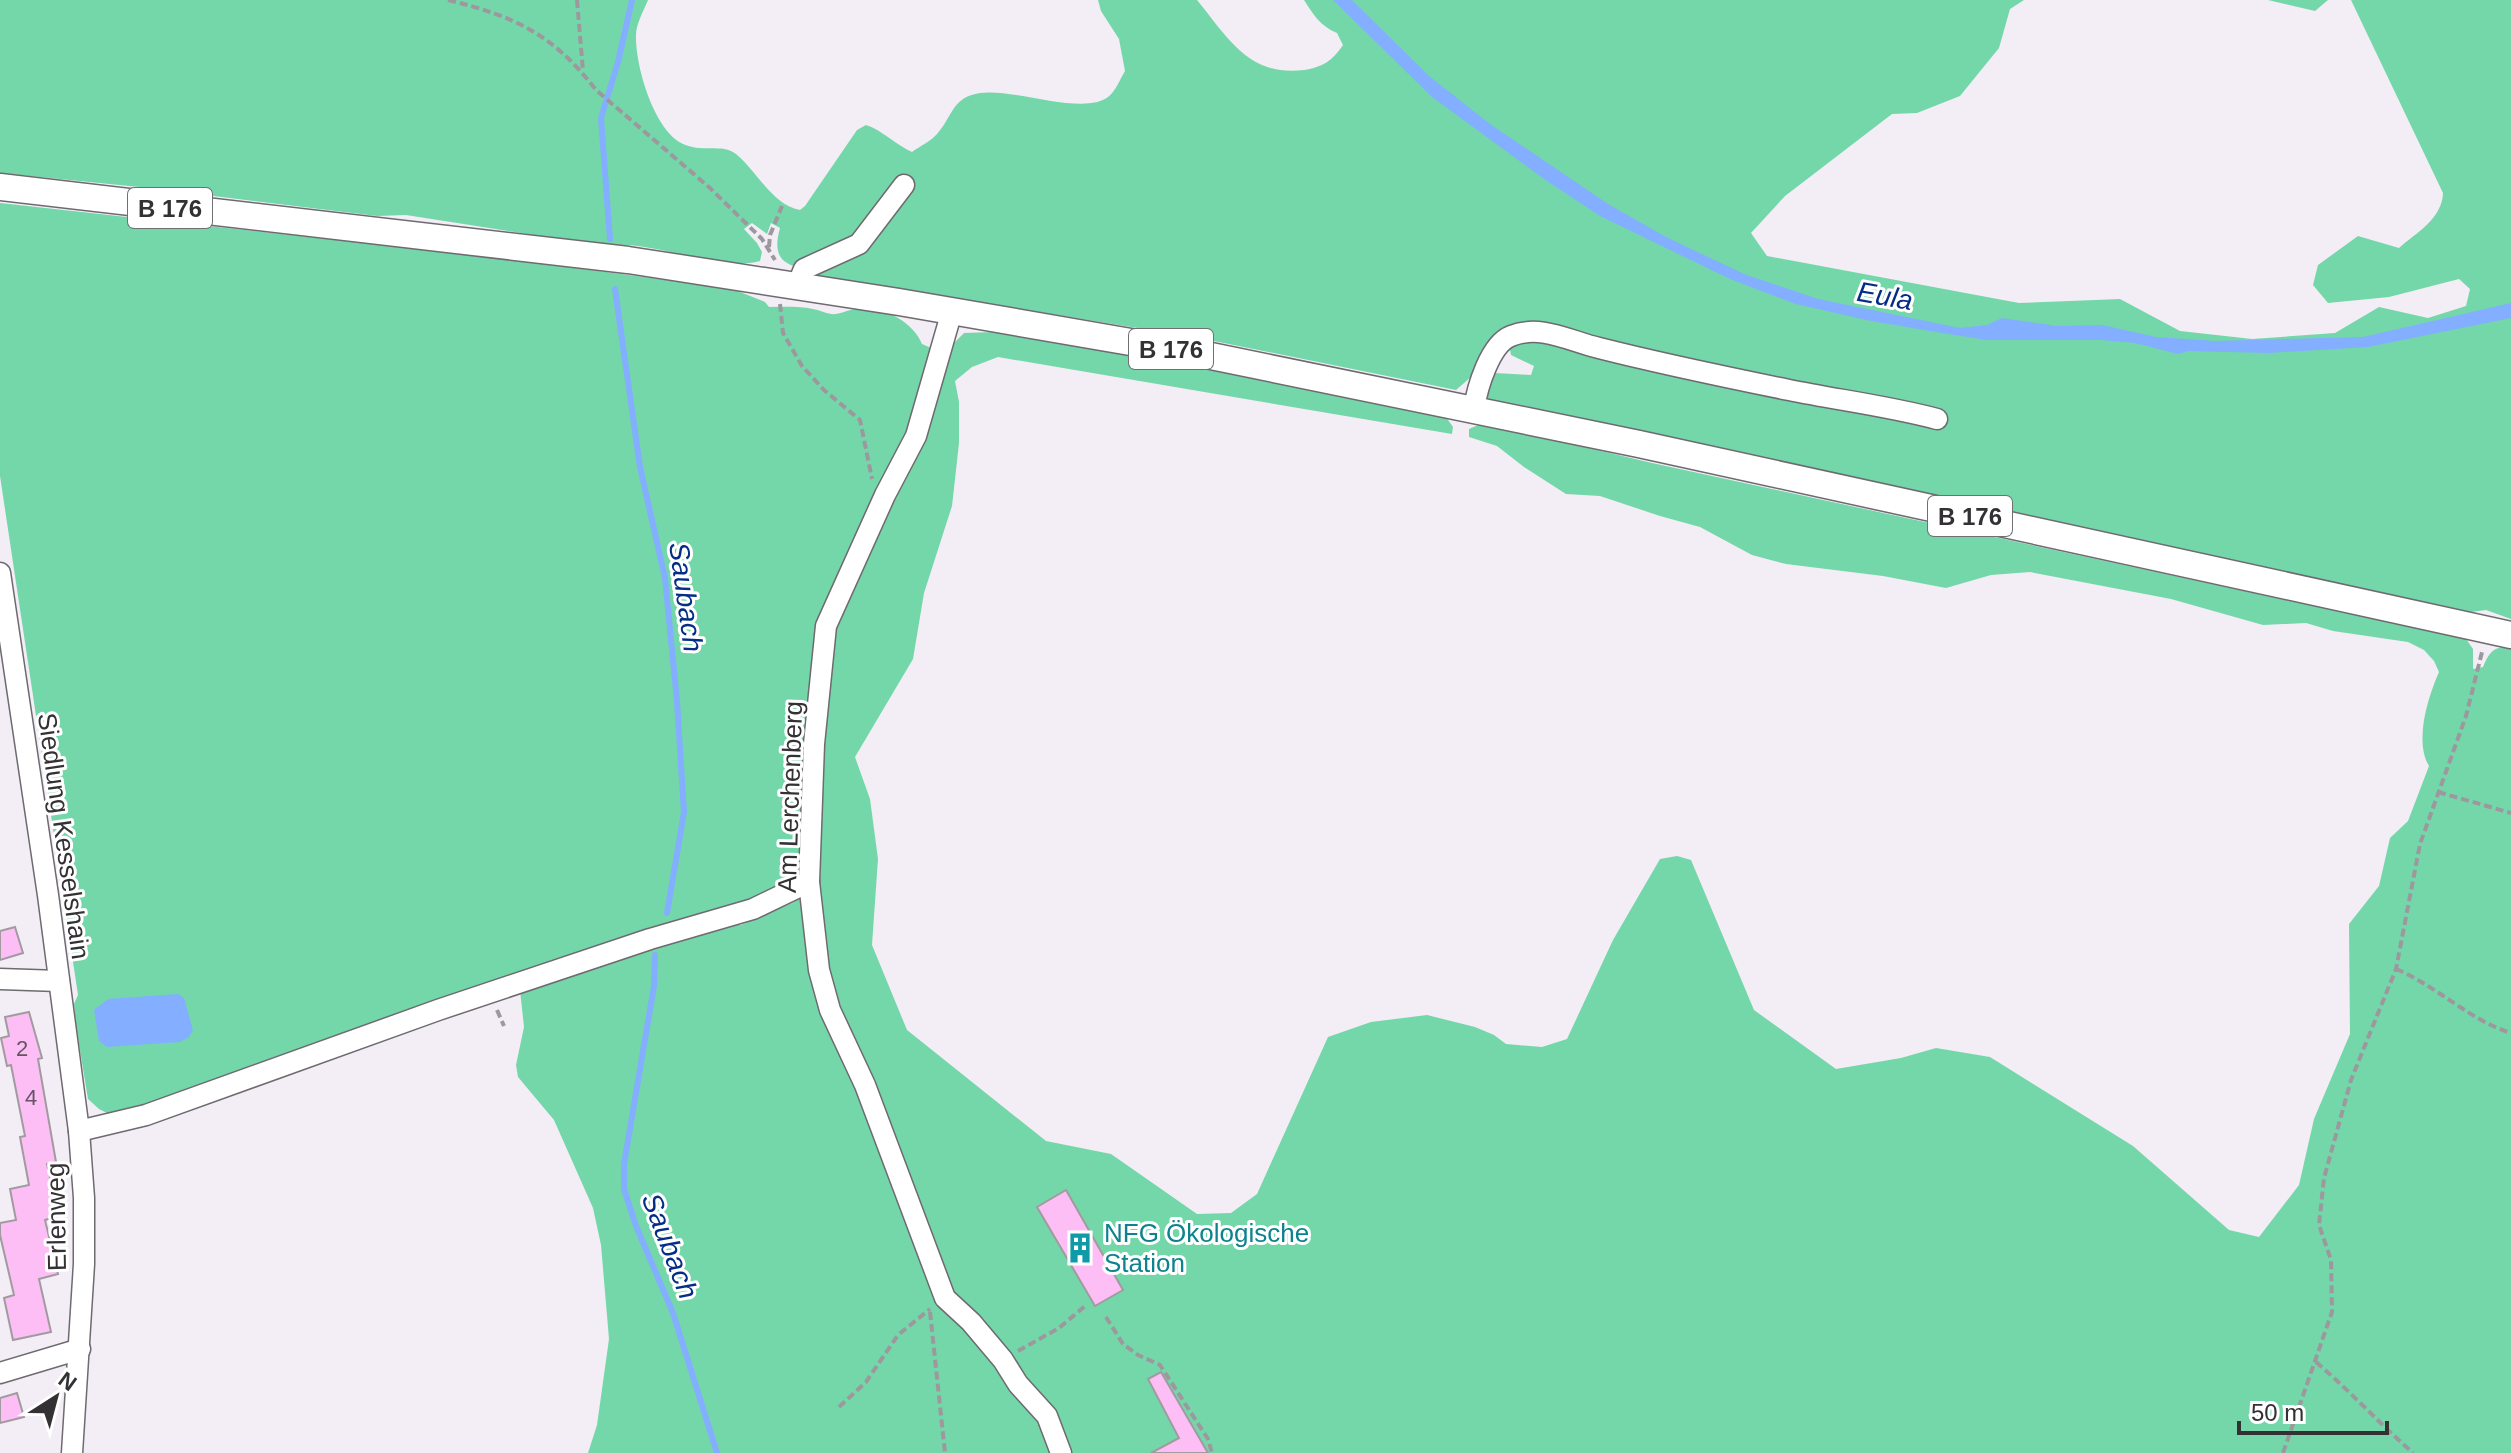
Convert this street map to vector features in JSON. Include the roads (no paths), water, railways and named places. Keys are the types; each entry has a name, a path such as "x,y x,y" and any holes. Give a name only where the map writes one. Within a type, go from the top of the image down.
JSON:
{"main road":[{"name":"B 176","path":"0,187 628,260 1206,355 1474,409 2499,632"}],"street":[{"path":"788,284 804,269 847,251 865,238 904,185"},
{"name":"Am Lerchenberg","path":"952,311 916,436 885,495 826,626 814,744 809,882 819,970 830,1010 865,1085 938,1304 971,1322 1003,1360 1018,1384 1047,1416 1061,1453"},
{"path":"1474,409 1481,377 1498,346 1507,337 1532,329 1653,362 1902,409 1937,419"},
{"name":"Siedlung Kesselshain","path":"0,573 9,700 59,981"},
{"path":"79,1131 146,1115 438,1010 650,939 753,909 809,882"},
{"path":"0,979 59,981"},
{"name":"Erlenweg","path":"59,981 79,1131 84,1198 80,1349 72,1453"},
{"path":"0,1373 80,1349"}],"water":[{"path":"1333,0 1352,0 1429,76 1490,124 1608,204 1666,237 1744,274 1818,299 1960,328 1987,325 2002,318 2057,326 2102,325 2156,337 2215,341 2363,337 2511,303 2511,318 2368,347 2269,353 2188,351 2178,354 2135,343 2101,340 1987,340 1871,321 1796,304 1730,279 1600,216 1432,97"},
{"path":"178,994 184,998 193,1030 189,1037 180,1042 107,1047 99,1041 94,1010 108,999"}],"waterway":[{"name":"Saubach","path":"610,239 601,118 632,0"},
{"name":"Saubach","path":"615,289 640,467 665,578 677,701 684,812 667,913"},
{"name":"Saubach","path":"655,955 654,986 624,1164 624,1189 636,1226 673,1313 717,1453"}],"place":[{"name":"NFG Ökologische Station","path":"1080,1248"}],"water label":[{"name":"Eula","path":"1885,296"}]}
